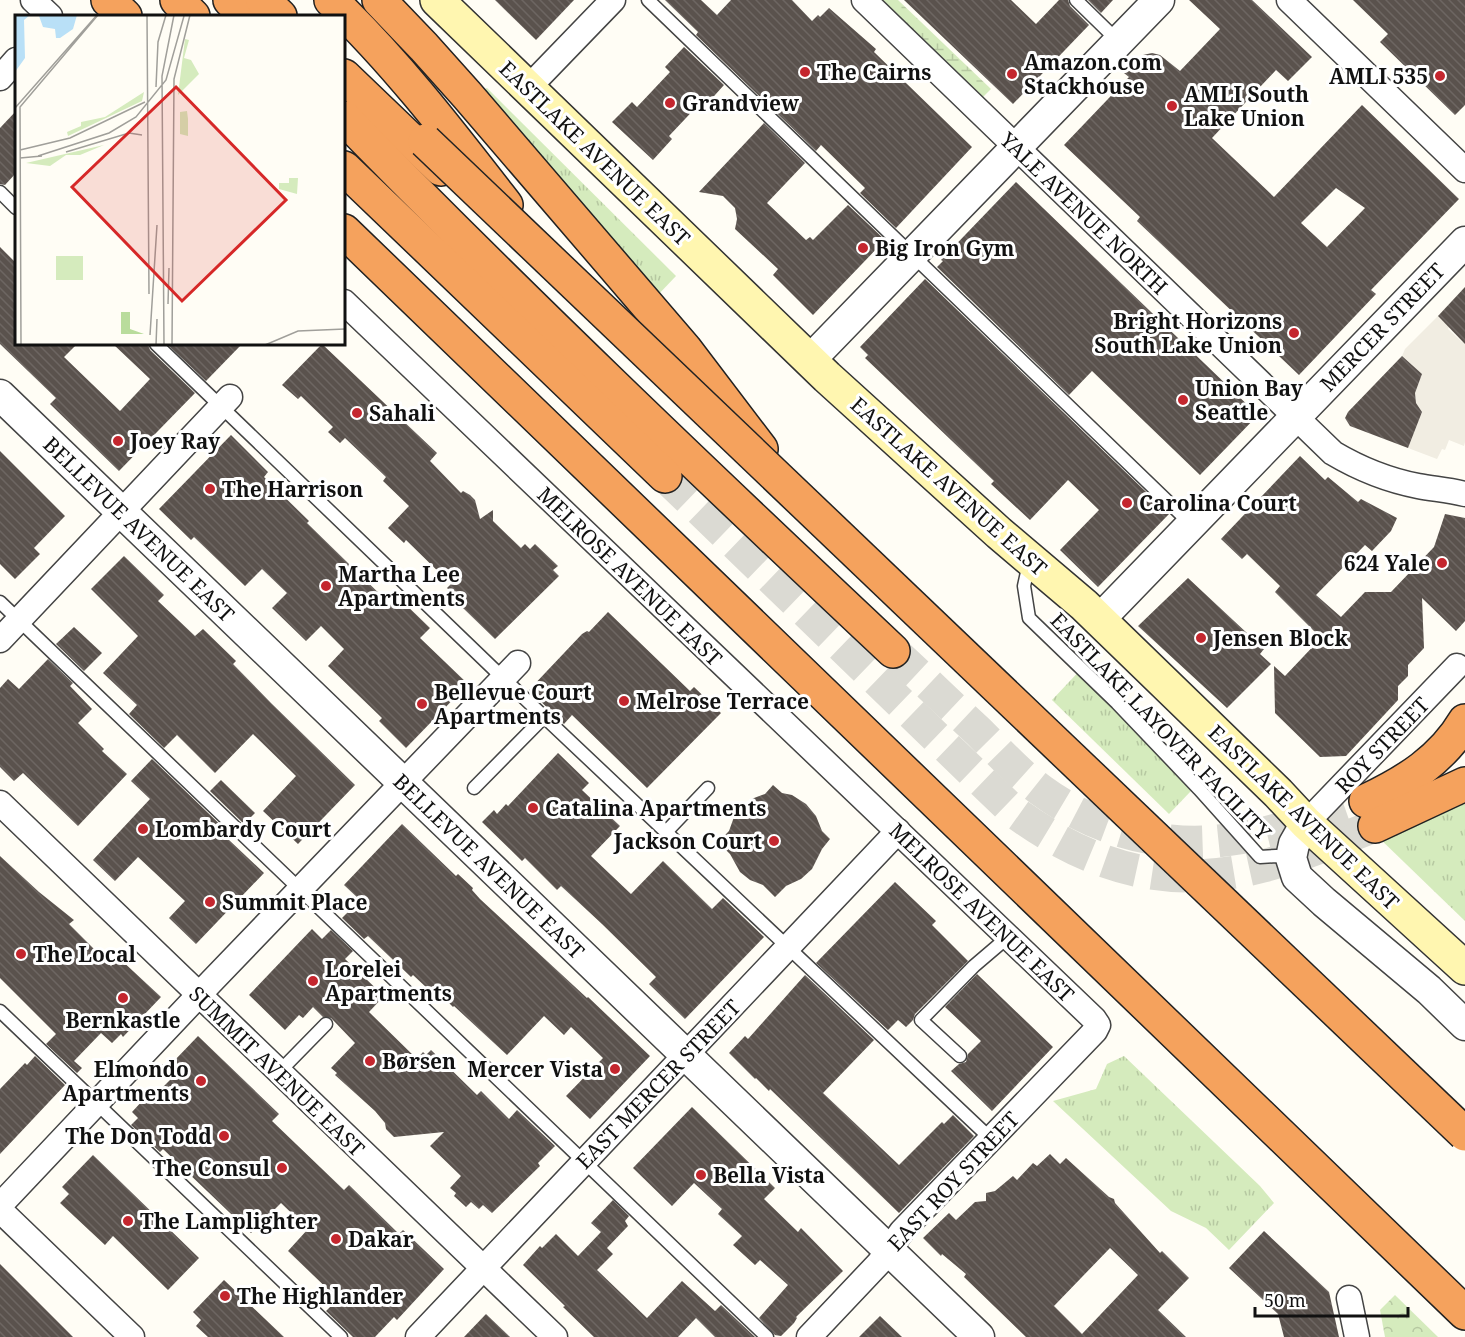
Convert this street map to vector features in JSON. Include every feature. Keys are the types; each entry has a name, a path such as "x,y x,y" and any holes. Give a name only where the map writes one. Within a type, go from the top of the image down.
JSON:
{"highway":[{"path":"108,0 124,15"},
{"path":"177,0 192,15"},
{"path":"230,0 245,15"},
{"path":"263,0 279,15"},
{"path":"277,0 293,15"},
{"path":"331,0 354,22 448,129 579,299"},
{"path":"379,0 467,95 685,350 806,507"},
{"path":"345,65 1465,1134"},
{"path":"345,77 1465,1149"},
{"path":"345,119 700,470 893,651"},
{"path":"345,169 665,476"},
{"path":"345,232 1465,1313"},
{"path":"1465,721 1450,742 1429,764 1400,784 1370,814 1465,784"}],"main road":[{"name":"EASTLAKE AVENUE EAST","path":"437,0 810,360 999,533 1099,620 1278,792 1306,823 1465,968"}],"street":[{"path":"33,0 49,15"},
{"path":"528,88 613,0"},
{"name":"YALE AVENUE NORTH","path":"864,0 1334,453 1360,469 1417,486 1465,494"},
{"path":"810,360 1159,0"},
{"path":"1289,0 1465,170"},
{"path":"0,78 15,61"},
{"name":"MERCER STREET","path":"1099,620 1465,242"},
{"name":"MELROSE AVENUE EAST","path":"345,303 1098,1025"},
{"name":"BELLEVUE AVENUE EAST","path":"0,395 980,1337"},
{"path":"0,640 226,402"},
{"name":"ROY STREET","path":"1306,823 1457,666"},
{"path":"132,1337 3,1207 198,995 511,670"},
{"name":"SUMMIT AVENUE EAST","path":"0,803 555,1337"},
{"path":"1306,823 1294,844 1291,858 1298,877 1429,990 1465,1025"},
{"name":"EAST MERCER STREET","path":"418,1337 898,831"},
{"name":"EAST ROY STREET","path":"809,1337 879,1263 902,1231 1095,1031 1098,1025"},
{"path":"1349,1298 1357,1337"}],"lane":[{"path":"648,0 1191,524"},
{"path":"1076,0 1118,41"},
{"path":"0,192 15,207"},
{"path":"157,345 226,402 511,670 544,717 991,1139"},
{"name":"EASTLAKE LAYOVER FACILITY","path":"1030,559 1024,586 1029,618 1125,711 1260,857 1291,858"},
{"path":"0,602 766,1337"},
{"path":"474,788 544,717"},
{"path":"666,832 708,788"},
{"path":"960,1056 921,1020 974,966 1008,937"},
{"path":"0,1011 341,1337"},
{"path":"279,1072 326,1024"}],"green space":[{"path":"882,0 898,0 991,89 983,97"},
{"path":"487,88 676,276 656,297 480,91"},
{"path":"1085,665 1191,791 1169,814 1052,700"},
{"path":"1465,795 1465,921 1376,835"},
{"path":"1124,1056 1260,1186 1274,1203 1229,1250 1206,1228 1171,1211 1053,1101 1096,1089 1107,1064"},
{"path":"1395,1295 1438,1337 1385,1337 1380,1310"}],"shaded area":[{"path":"1438,316 1444,322 1451,323 1448,329 1462,342 1465,339 1465,442 1464,446 1449,440 1445,450 1442,449 1437,459 1408,448 1422,412 1416,403 1415,393 1422,374 1402,356 1405,349"}],"building":[{"path":"495,0 574,0 536,40"},
{"path":"665,0 701,0 717,15 731,0 792,0 812,21 829,8 876,49 874,52 972,147 896,228 860,193 865,188 821,145 816,151 696,35 698,32"},
{"name":"Amazon.com Stackhouse","path":"904,0 1011,0 1036,24 1059,0 1068,0 1070,6 1089,25 1013,104"},
{"path":"1088,0 1113,0 1101,13"},
{"path":"1189,0 1252,0 1312,57 1288,81 1276,70 1212,138 1274,197 1362,105 1459,199 1371,290 1376,294 1299,375 1137,221 1140,217 1064,145 1129,77 1124,73 1143,55 1152,53 1160,55 1180,71 1220,29","holes":["1336,188 1365,208 1327,247 1301,223"]},
{"name":"AMLI 535","path":"1353,0 1465,0 1465,105 1455,115 1380,42 1388,34"},
{"name":"Grandview","path":"684,47 724,85 706,105 702,101 669,136 672,139 653,160 612,122 632,102 637,107 670,72 665,67"},
{"path":"15,112 15,174 5,185 0,184 0,128"},
{"path":"764,123 805,163 767,203 806,240 810,237 813,240 848,205 885,240 813,315 773,275 778,269 735,229 737,219 735,208 723,196 699,192"},
{"path":"1016,182 1258,415 1200,475 1092,371 1069,395 937,267 943,261 941,260"},
{"path":"0,247 15,262 15,345 76,345 64,357 120,411 150,379 114,345 148,345 150,350 195,393 119,471 50,404 56,398 0,344"},
{"path":"925,279 1169,514 1098,587 1060,550 1099,510 1068,480 1030,520 991,484 994,481 865,358 868,355 860,347"},
{"path":"1465,287 1465,344 1438,316"},
{"path":"168,345 241,345 206,381"},
{"path":"323,345 437,453 430,461 461,493 463,491 475,500 480,519 493,510 493,521 521,548 525,544 530,549 535,544 558,566 553,570 559,576 495,639 463,608 466,606 447,588 451,584 406,540 404,543 388,528 409,506 383,481 386,477 345,438 340,443 328,432 333,427 301,396 298,399 282,385"},
{"path":"1402,356 1422,374 1415,393 1416,403 1422,412 1408,448 1350,426 1345,418 1348,412"},
{"path":"231,435 268,472 264,477 309,521 307,523 392,606 399,598 430,628 420,638 468,684 406,748 379,721 382,718 328,666 344,649 321,626 306,641 272,608 287,593 262,569 245,586 194,537 191,540 159,509"},
{"path":"0,451 65,516 34,548 40,554 15,579 0,564"},
{"path":"1300,456 1325,480 1328,477 1358,502 1361,499 1397,518 1391,531 1372,551 1365,545 1316,595 1341,617 1365,592 1391,592 1434,547 1445,514 1465,518 1465,621 1456,631 1422,598 1424,648 1408,665 1408,676 1398,686 1398,700 1346,756 1320,757 1275,713 1274,666 1285,676 1321,638 1275,592 1280,586 1247,554 1242,559 1221,539"},
{"path":"124,556 164,595 158,601 195,636 203,629 236,661 233,664 271,703 355,785 298,844 263,811 296,776 253,734 215,773 177,735 164,748 129,714 137,705 103,673 138,636 91,589"},
{"name":"Jensen Block","path":"1188,578 1264,649 1260,654 1271,664 1227,708 1138,626"},
{"name":"Melrose Terrace","path":"608,612 690,691 694,687 721,713 647,788 572,715 564,724 529,690 582,634 589,632"},
{"path":"74,627 102,653 84,671 56,644"},
{"path":"48,659 73,683 70,686 92,709 78,723 104,749 102,751 127,774 78,826 23,773 14,781 0,767 0,688 8,679 19,689"},
{"path":"558,753 589,783 582,790 620,826 591,856 631,894 663,861 712,909 723,898 764,937 685,1019 649,984 656,977 602,924 561,886 557,890 525,858 522,861 482,822 494,810 497,814 506,804 508,806"},
{"path":"152,759 232,836 229,840 264,873 196,944 169,918 185,901 138,857 115,881 93,860 150,799 131,781"},
{"path":"221,780 255,813 244,824 210,791"},
{"name":"Jackson Court","path":"773,785 782,793 792,795 806,804 816,816 822,831 830,839 812,869 801,879 786,886 775,897 763,885 750,880 740,872 730,854 718,842 729,831 734,817 742,806 765,794"},
{"path":"402,824 650,1056 590,1119 566,1096 603,1058 571,1027 564,1035 544,1016 507,1055 454,1006 445,999 442,1002 413,975 411,977 368,936 364,939 342,918 360,900 344,885"},
{"path":"0,856 74,920 69,924 111,966 119,958 161,997 123,1037 121,1034 112,1043 101,1033 74,1061 82,1068 77,1073 46,1044 56,1034 0,978"},
{"path":"895,882 936,921 932,925 968,961 915,1014 906,1027 898,1020 888,1030 816,963"},
{"path":"312,929 322,939 331,930 353,951 345,959 384,996 369,1012 417,1059 423,1052 426,1055 431,1050 477,1095 481,1091 509,1119 517,1110 555,1146 538,1163 540,1166 492,1213 483,1205 479,1209 471,1202 466,1207 454,1196 456,1193 450,1188 461,1176 430,1146 444,1132 394,1137 375,1111 335,1075 337,1073 331,1068 355,1043 331,1018 323,1017 313,1007 303,1018 299,1015 285,1030 249,995"},
{"path":"977,974 1053,1047 992,1111 951,1071 959,1064 966,1062 968,1054 981,1041 945,1007"},
{"path":"805,975 874,1040 823,1093 899,1165 942,1122 944,1124 953,1115 974,1136 899,1213 770,1089 769,1091 755,1079 729,1053 745,1036 748,1039"},
{"path":"198,1036 279,1114 272,1121 344,1190 349,1185 399,1234 403,1230 444,1269 397,1320 394,1317 375,1337 353,1337 326,1311 338,1299 288,1251 308,1229 281,1203 251,1233 163,1149 160,1152 131,1125 138,1118 132,1112 144,1099 148,1102 171,1079 157,1066 174,1061"},
{"path":"35,1056 65,1085 0,1154 0,1089"},
{"path":"692,1107 775,1188 764,1199 798,1232 801,1228 843,1271 796,1317 794,1323 781,1336 775,1335 759,1318 788,1285 760,1260 755,1265 733,1245 742,1236 718,1214 722,1209 694,1183 672,1206 633,1168"},
{"path":"1050,1154 1060,1164 1066,1158 1114,1199 1115,1203 1160,1253 1162,1251 1189,1278 1158,1310 1186,1337 1026,1337 964,1277 966,1274 942,1254 941,1256 923,1238 949,1213 956,1220 975,1202 986,1201 986,1193 995,1191 1013,1176 1017,1180 1033,1163 1037,1166","holes":["1110,1248 1138,1275 1082,1334 1054,1306"]},
{"name":"The Lamplighter","path":"93,1155 199,1258 168,1290 113,1236 105,1245 60,1203 69,1194 62,1187"},
{"path":"613,1200 629,1216 625,1221 628,1226 607,1248 613,1254 597,1270 647,1318 682,1281 715,1311 721,1305 755,1337 715,1337 696,1318 678,1337 594,1337 523,1265 540,1246 542,1248 556,1234 578,1256 601,1232 591,1223"},
{"path":"1264,1231 1329,1292 1339,1337 1284,1337 1278,1314 1229,1268"},
{"path":"0,1264 73,1337 0,1337"},
{"name":"The Highlander","path":"224,1280 284,1337 208,1337 196,1326 201,1320 193,1312"},
{"path":"486,1314 510,1337 464,1337"},
{"path":"880,1316 902,1337 859,1337"}],"tunnel":[{"path":"665,476 1013,811 1042,831 1072,847 1101,860 1132,869 1163,875 1195,876 1228,873 1263,866 1305,853 1375,826"},
{"path":"893,651 1017,770 1042,791 1062,804 1106,826 1129,833 1177,841 1226,840 1279,829 1366,801"}],"place":[{"name":"The Cairns","path":"805,72"},
{"name":"Amazon.com Stackhouse","path":"1012,74"},
{"name":"AMLI 535","path":"1440,76"},
{"name":"Grandview","path":"670,103"},
{"name":"AMLI South Lake Union","path":"1172,106"},
{"name":"Big Iron Gym","path":"863,248"},
{"name":"Bright Horizons South Lake Union","path":"1294,333"},
{"name":"Union Bay Seattle","path":"1183,400"},
{"name":"Sahali","path":"357,413"},
{"name":"Joey Ray","path":"118,441"},
{"name":"The Harrison","path":"210,489"},
{"name":"Carolina Court","path":"1127,503"},
{"name":"624 Yale","path":"1442,563"},
{"name":"Martha Lee Apartments","path":"326,586"},
{"name":"Jensen Block","path":"1201,638"},
{"name":"Melrose Terrace","path":"624,701"},
{"name":"Bellevue Court Apartments","path":"422,704"},
{"name":"Catalina Apartments","path":"533,808"},
{"name":"Lombardy Court","path":"143,829"},
{"name":"Jackson Court","path":"774,841"},
{"name":"Summit Place","path":"210,902"},
{"name":"The Local","path":"21,954"},
{"name":"Lorelei Apartments","path":"313,981"},
{"name":"Bernkastle","path":"123,998"},
{"name":"Børsen","path":"370,1061"},
{"name":"Mercer Vista","path":"615,1069"},
{"name":"Elmondo Apartments","path":"201,1081"},
{"name":"The Don Todd","path":"224,1136"},
{"name":"The Consul","path":"282,1168"},
{"name":"Bella Vista","path":"701,1175"},
{"name":"The Lamplighter","path":"128,1221"},
{"name":"Dakar","path":"336,1239"},
{"name":"The Highlander","path":"225,1296"}]}
